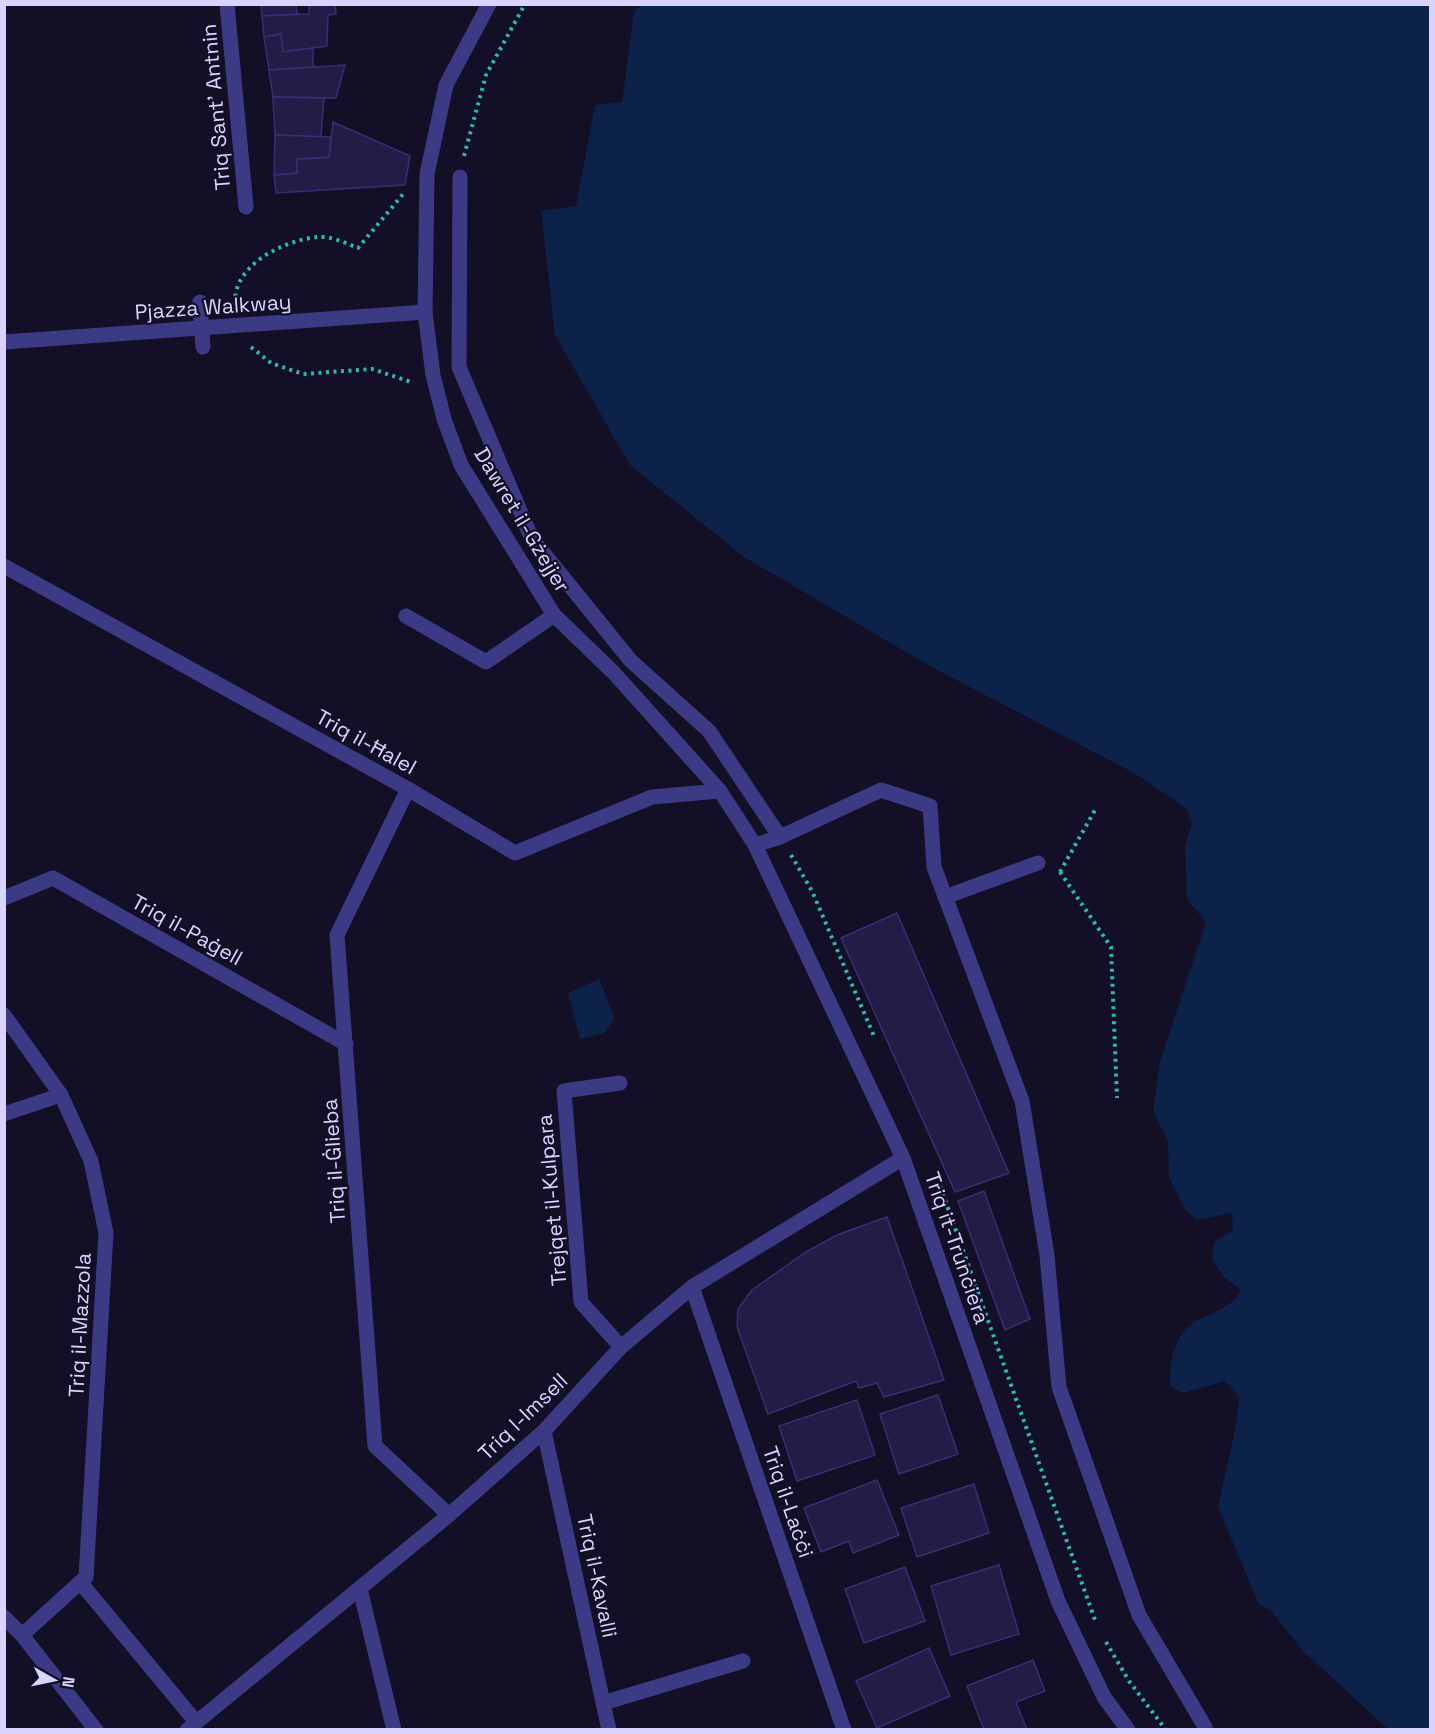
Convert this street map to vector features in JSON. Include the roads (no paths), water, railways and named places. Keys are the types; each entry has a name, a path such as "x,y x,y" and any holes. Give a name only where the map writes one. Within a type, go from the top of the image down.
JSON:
{"street":[{"name":"Triq Sant' Antnin","path":"227,4 246,207"},
{"name":"Dawret il-Gżejjer","path":"489,4 446,85 427,186 425,312 433,375 444,419 461,465 554,615 614,673 720,791"},
{"path":"460,177 459,367 532,539 631,661 709,731 780,837"},
{"path":"200,302 203,346"},
{"name":"Pjazza Walkway","path":"4,342 425,312"},
{"name":"Triq il-Ħalel","path":"4,566 408,789 515,853 652,797 720,791"},
{"path":"406,616 486,662 554,615"},
{"name":"Triq il-Ġlieba","path":"408,789 337,934 375,1446 449,1515"},
{"path":"755,845 780,837 881,790 930,806 934,867 1022,1101 1047,1256 1059,1387 1139,1615 1205,1727"},
{"name":"Triq it-Trunċiera","path":"720,791 755,845 903,1158 1058,1601 1104,1697 1128,1730"},
{"path":"945,897 1038,863"},
{"name":"Triq il-Paġell","path":"4,898 53,878 346,1044"},
{"name":"Triq il-Mazzola","path":"4,1015 61,1095 91,1161 106,1233 86,1577 80,1582"},
{"name":"Trejqet il-Kulpara","path":"620,1083 564,1091 582,1302 621,1347"},
{"path":"4,1114 61,1095"},
{"name":"Triq l-Imsell","path":"192,1726 449,1515 544,1431 621,1347 692,1287 903,1158"},
{"name":"Triq il-Laċċi","path":"692,1287 844,1730"},
{"name":"Triq il-Kavalli","path":"544,1431 609,1730"},
{"path":"22,1635 80,1582 192,1726"},
{"path":"360,1589 394,1730"},
{"path":"4,1617 22,1635 96,1730"},
{"path":"603,1703 743,1661"}],"water":[{"path":"642,5 1430,5 1430,1729 1388,1729 1304,1652 1271,1611 1259,1604 1218,1507 1236,1426 1239,1397 1225,1381 1183,1393 1170,1386 1172,1356 1179,1338 1191,1324 1228,1305 1241,1290 1224,1277 1212,1259 1214,1242 1233,1230 1232,1213 1197,1220 1186,1211 1169,1178 1168,1141 1153,1111 1160,1061 1206,922 1187,899 1185,846 1192,824 1186,808 1134,773 930,666 744,557 630,465 555,335 541,211 576,206 595,105 622,102 634,11"},
{"path":"599,979 615,1019 604,1033 580,1039 568,993"}]}
